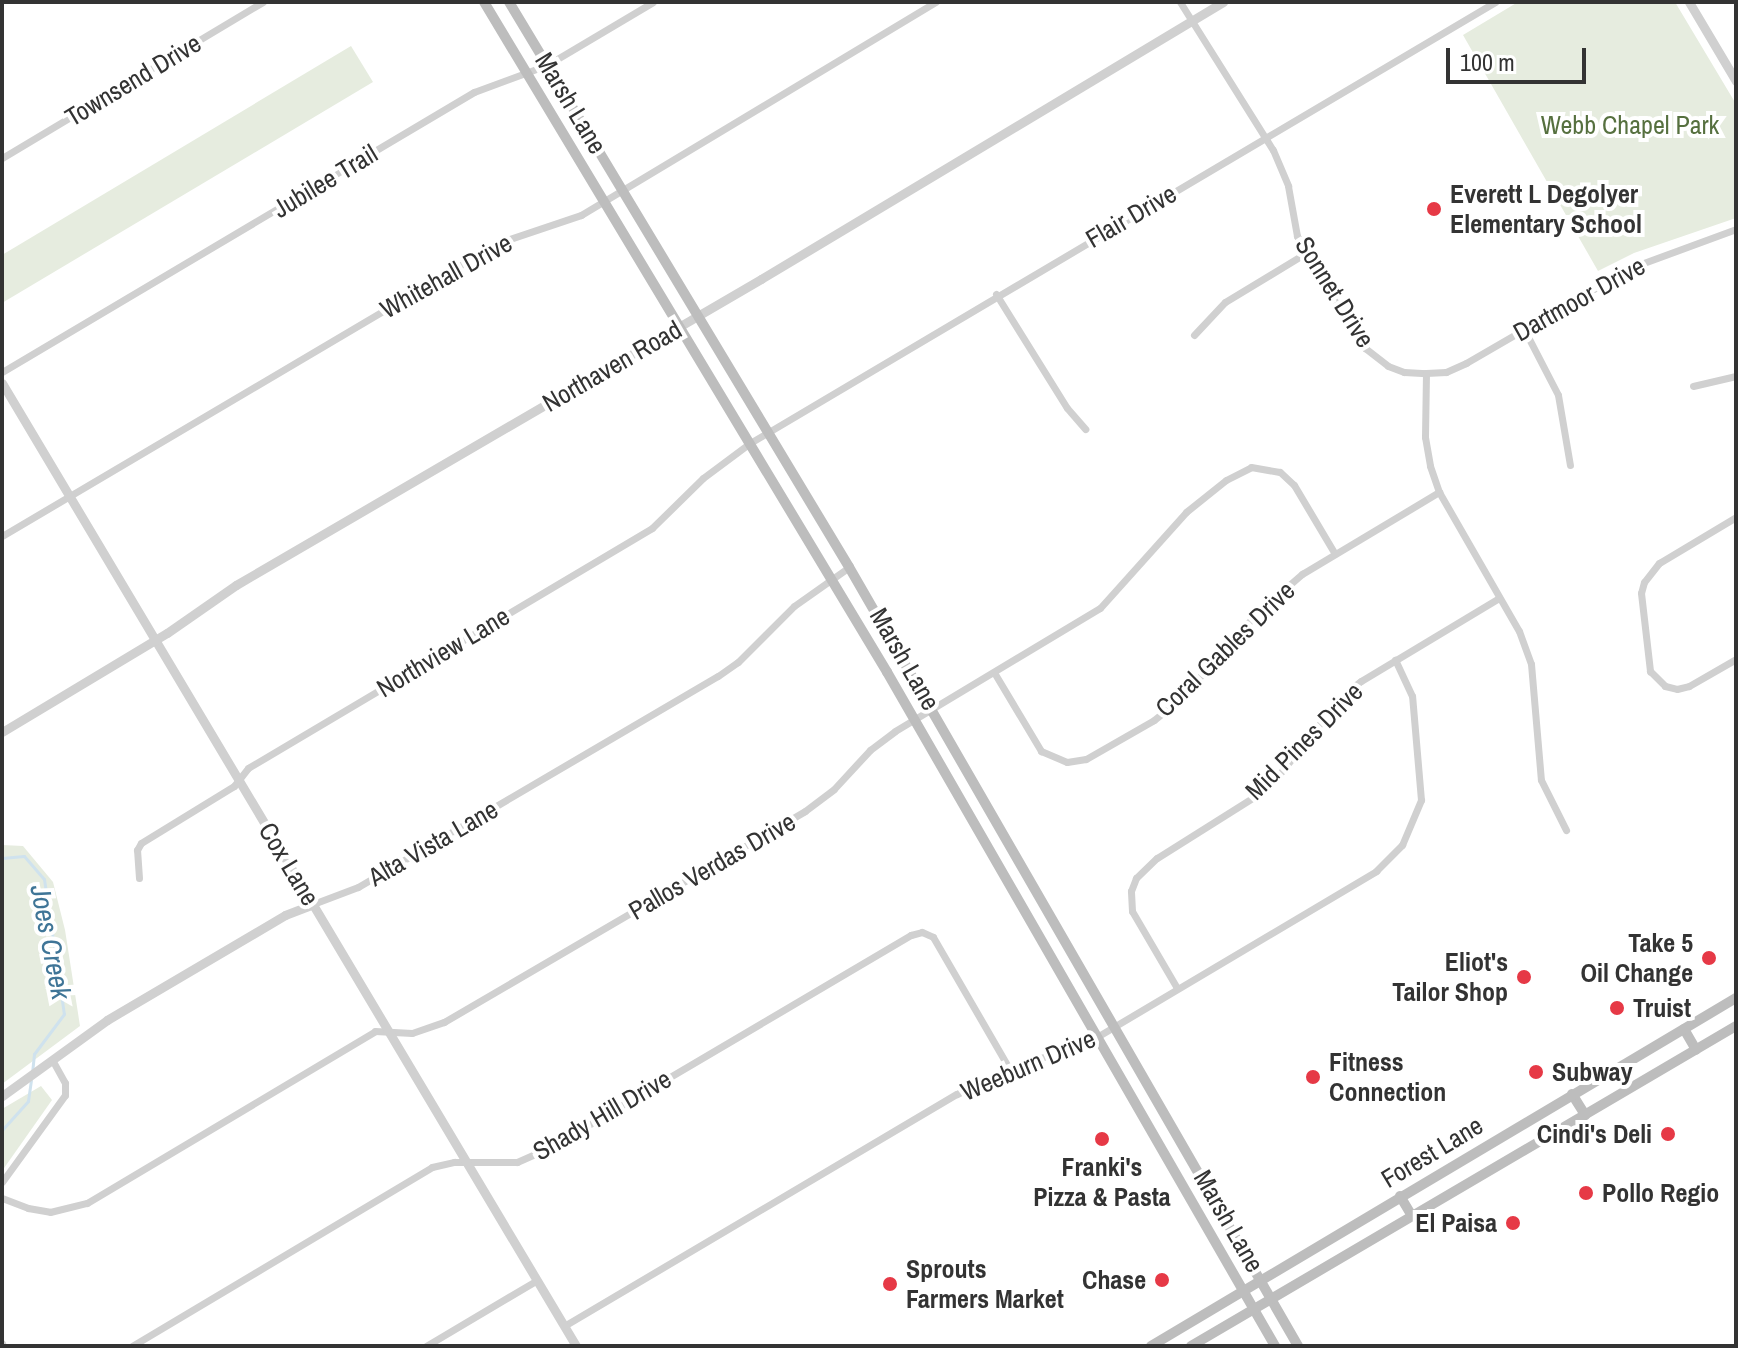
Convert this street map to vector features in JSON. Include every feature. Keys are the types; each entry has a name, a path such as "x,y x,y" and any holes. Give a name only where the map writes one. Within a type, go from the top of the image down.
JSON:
{"main road":[{"name":"Marsh Lane","path":"484,2 832,578 1275,1346"},
{"name":"Marsh Lane","path":"509,2 849,567 1298,1346"},
{"name":"Forest Lane","path":"1151,1346 1736,998"},
{"name":"Forest Lane","path":"1191,1346 1736,1026"},
{"path":"1684,1029 1696,1050"},
{"path":"1572,1094 1585,1115"},
{"path":"1173,1168 1189,1156"},
{"path":"1400,1196 1412,1216"}],"street":[{"name":"Townsend Drive","path":"2,158 263,2"},
{"name":"Jubilee Trail","path":"2,372 474,92 547,65 653,2"},
{"name":"Whitehall Drive","path":"2,536 491,247 512,237 566,222 605,201 936,2"},
{"name":"Sonnet Drive","path":"1180,2 1265,138 1288,186 1292,217 1306,253 1365,348 1388,366 1404,372 1426,373"},
{"name":"Northaven Road","path":"2,732 157,640 236,585 680,327 1223,2"},
{"name":"Flair Drive","path":"769,432 996,294 1495,2"},
{"path":"1689,2 1736,81"},
{"name":"Dartmoor Drive","path":"1426,373 1446,372 1466,363 1630,268 1736,229"},
{"path":"1194,335 1225,302 1306,253"},
{"path":"996,294 1067,408 1085,429"},
{"path":"1524,329 1558,395 1570,465"},
{"path":"1426,373 1425,438 1430,466 1439,492 1519,631 1531,664 1541,780 1566,830"},
{"path":"1693,386 1736,376"},
{"name":"Cox Lane","path":"2,383 576,1346"},
{"name":"Northview Lane","path":"139,878 137,850 141,843 234,786 248,768 652,528 703,478 769,432"},
{"name":"Pallos Verdas Drive","path":"2,1198 50,1212 87,1203 375,1031 412,1033 444,1022 805,811 834,789 870,750 1100,608 1186,512 1226,480 1251,467 1280,472 1294,485 1335,554"},
{"name":"Coral Gables Drive","path":"995,674 1041,751 1067,762 1086,759 1154,720 1179,700 1257,613 1302,574 1439,492"},
{"path":"1736,517 1659,563 1644,582 1641,593 1650,671 1661,683 1677,689 1689,686 1736,659"},
{"name":"Alta Vista Lane","path":"2,1096 107,1020 285,915 358,887 718,676 758,643 794,606 849,567"},
{"name":"Mid Pines Drive","path":"1177,988 1132,911 1131,891 1136,878 1157,858 1254,797 1278,776 1343,695 1499,598"},
{"name":"Weeburn Drive","path":"564,1326 957,1094 1009,1068 1066,1052 1098,1038 1376,871 1402,845 1416,817 1421,781 1412,696 1395,660"},
{"name":"Shady Hill Drive","path":"132,1346 432,1167 447,1162 517,1162 541,1151 911,935 922,932 933,937 1009,1068"},
{"path":"2,1182 65,1095 65,1083 50,1063"},
{"path":"426,1346 537,1280"}],"green space":[{"name":"Webb Chapel Park","path":"1518,2 1675,2 1736,104 1736,218 1634,253 1598,271 1463,35"},
{"path":"351,46 373,82 2,303 2,255"},
{"path":"2,845 23,846 53,882 65,930 80,1026 2,1084"},
{"path":"41,1086 52,1100 2,1171 2,1109"}],"waterway":[{"name":"Joes Creek","path":"2,858 24,856 44,879 64,1014 34,1054 32,1072"},
{"name":"Joes Creek","path":"2,1130 28,1101 31,1080"}],"place":[{"name":"Everett L Degolyer Elementary School","path":"1434,209"},
{"name":"Take 5 Oil Change","path":"1709,958"},
{"name":"Eliot's Tailor Shop","path":"1524,977"},
{"name":"Truist","path":"1617,1008"},
{"name":"Subway","path":"1536,1072"},
{"name":"Fitness Connection","path":"1313,1077"},
{"name":"Cindi's Deli","path":"1668,1134"},
{"name":"Franki's Pizza & Pasta","path":"1102,1139"},
{"name":"Pollo Regio","path":"1586,1193"},
{"name":"El Paisa","path":"1513,1223"},
{"name":"Chase","path":"1162,1280"},
{"name":"Sprouts Farmers Market","path":"890,1284"}]}
